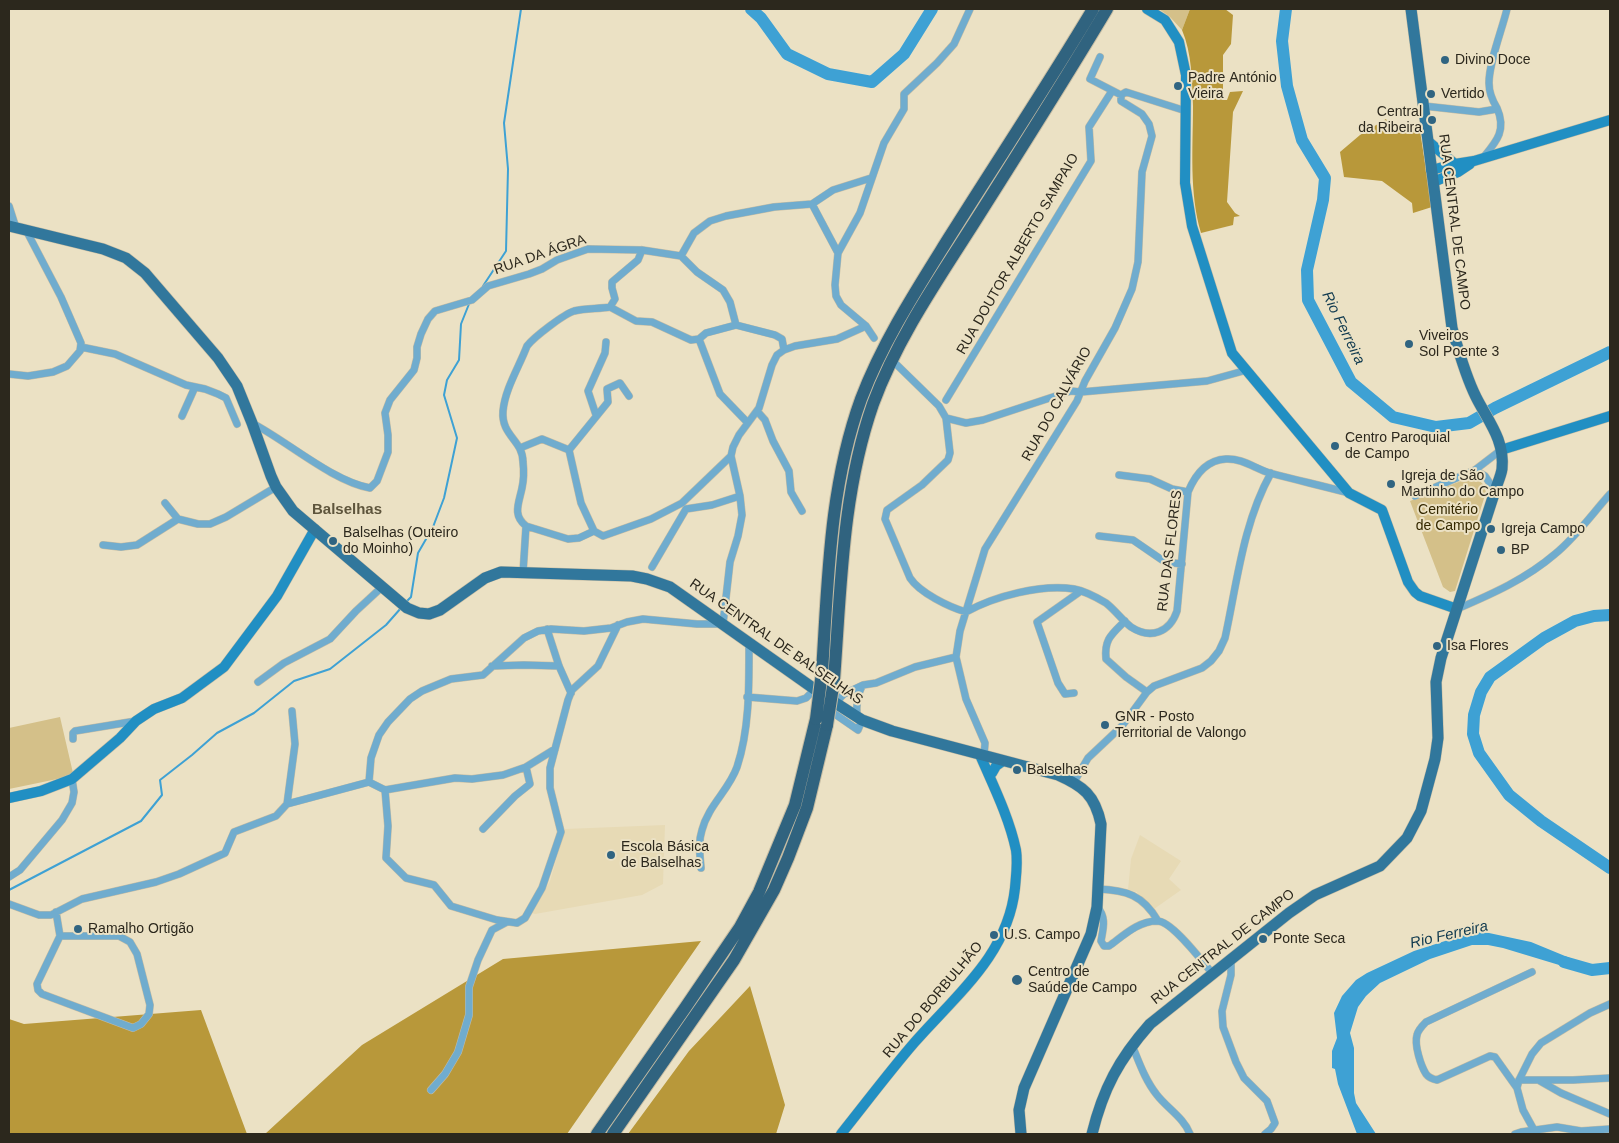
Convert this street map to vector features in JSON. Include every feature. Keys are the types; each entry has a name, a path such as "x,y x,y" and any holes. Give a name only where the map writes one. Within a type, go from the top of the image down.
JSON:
{"highway":[{"path":"613,1134 734,960 774,890 807,808 821,722 822,672 832,523 844,461 861,400 880,353 910,299 1093,9"},
{"path":"597,1134 740,927 759,892 795,805 834,680 846,526 857,463 873,405 890,362 925,301 1107,9"}],"main road":[{"name":"RUA CENTRAL DE CAMPO","path":"1092,1134 1097,1111 1110,1079 1132,1045 1150,1024 1289,913 1315,895 1380,866 1407,838 1421,811 1436,759 1438,738 1436,682 1441,658 1496,491 1502,469 1502,450 1496,431 1477,399 1463,366 1452,328 1411,9"},
{"name":"RUA CENTRAL DE BALSELHAS","path":"17,228 103,249 126,258 145,274 218,358 237,386 276,487 293,511 403,605 419,613 429,614 440,610 485,578 501,572 632,576 647,579 670,587 749,642 811,693 838,705 859,722 1058,775 1081,786 1090,796 1098,810 1101,824 1098,907 1091,934 1024,1088 1020,1110 1021,1134"}],"street":[{"path":"874,338 866,326 841,305 836,296 835,285 838,253 860,213 884,143 904,109 904,94 954,44 970,9"},
{"path":"1147,9 1165,20 1179,42 1186,74 1185,183 1192,226 1232,353 1349,493 1382,510 1408,582 1415,592 1420,596 1457,609 1517,581 1556,554 1610,494"},
{"path":"1433,182 1458,172 1478,160 1499,139 1501,125 1497,109 1491,99 1489,85 1490,74 1507,9"},
{"name":"RUA DO CALVÁRIO","path":"1100,57 1090,79 1121,95"},
{"name":"RUA DOUTOR ALBERTO SAMPAIO","path":"946,400 1090,161 1089,128 1112,91"},
{"name":"RUA DO CALVÁRIO","path":"1121,95 1126,92 1186,111"},
{"name":"RUA DO CALVÁRIO","path":"990,757 966,700 956,656 960,630 985,549 1065,422 1115,328 1128,297 1138,262 1142,172 1152,136 1149,124 1142,114 1121,101 1121,95"},
{"path":"1424,106 1480,112 1497,109"},
{"path":"1431,170 1478,160 1610,120"},
{"path":"1429,142 1455,164"},
{"path":"736,325 730,302 723,290 697,272 681,256 694,233 710,221 726,216 774,207 812,204 833,190 871,178"},
{"path":"812,204 838,253"},
{"path":"9,206 17,228 61,297 82,343 80,352 67,366 53,372 28,376 9,374"},
{"name":"RUA DA ÁGRA","path":"252,423 270,432 339,477 359,486 370,488 377,481 388,452 388,435 384,413 390,400 414,370 418,358 417,347 421,334 428,318 436,311 472,300 488,286 529,274 557,260 588,249 642,250 681,256"},
{"path":"610,308 615,299 612,282 638,260 642,250"},
{"path":"594,531 580,538 568,539 526,526 519,521 517,513 524,476 523,452 505,428 503,408 527,346 532,340 567,314 574,311 610,308 636,321 652,322 691,340 699,339 706,333 736,325 775,335 782,339 784,350"},
{"path":"369,782 371,758 380,735 388,722 410,699 422,691 451,679 484,675 524,638 548,629 594,630 611,628 643,619 697,624 723,624 730,562 742,516 732,456 736,441 747,422 757,411 772,365 777,356 784,350 795,346 838,339 866,326"},
{"path":"699,339 720,394 747,422"},
{"path":"596,415 588,391 605,354 606,342"},
{"path":"81,347 124,358 186,385 205,389 226,398 236,424"},
{"path":"896,364 939,406 946,418 950,453 948,460 922,485 887,510 885,514 885,519 915,586 955,609 966,612 975,607 1028,590 1073,589 1081,591"},
{"path":"946,418 966,423 982,420 1071,391 1081,392 1207,380 1247,370"},
{"path":"568,450 608,402 607,390 620,383 628,396"},
{"path":"182,416 195,387"},
{"path":"757,411 765,420 773,441 789,470 791,492 802,511"},
{"path":"1415,496 1476,470 1502,450 1610,416"},
{"path":"520,448 542,439 568,450"},
{"path":"568,450 581,503 594,531 603,536 651,520 684,506 712,505 740,496"},
{"path":"652,566 684,506 732,456"},
{"name":"RUA DAS FLORES","path":"1081,591 1107,604 1131,627 1155,633 1168,627 1174,620 1177,611 1188,492 1200,470 1212,462 1226,459 1241,461 1271,473 1349,493"},
{"path":"1476,470 1486,476 1496,491"},
{"path":"1074,782 1088,758 1122,726 1146,692 1154,686 1202,668 1219,651 1224,638 1250,525 1260,493 1271,473"},
{"path":"1119,474 1150,479 1172,489 1188,492"},
{"path":"165,503 178,519 198,524 210,524 226,517 276,487"},
{"path":"103,545 121,547 137,545 178,519"},
{"path":"523,572 526,526"},
{"path":"9,798 41,791 72,779 120,738 136,721 154,710 182,698 224,667 277,596 315,529"},
{"path":"1099,536 1134,540 1165,562 1182,564"},
{"path":"258,682 284,663 330,639 382,587"},
{"path":"1074,693 1065,694 1058,683 1037,622 1081,591"},
{"path":"1125,621 1109,638 1105,647 1106,659 1146,692"},
{"path":"385,790 388,826 386,858 406,878 434,884 451,906 507,922 517,923 525,918 542,888 561,832 550,788 550,768 571,693 598,666 618,625"},
{"path":"548,629 559,666 571,693"},
{"path":"701,868 700,846 702,830 706,819 737,768 746,728 749,642"},
{"path":"838,705 840,698 844,694 863,685 876,683 915,667 956,656"},
{"path":"492,666 559,666"},
{"path":"859,722 856,705 863,685"},
{"path":"747,697 797,701 811,693 859,722"},
{"path":"288,804 295,744 292,711"},
{"path":"73,739 75,731 136,721"},
{"path":"9,904 39,915 51,915 82,899 156,882 180,874 218,857 225,853 234,832 276,816 288,804 369,782 385,790 455,778 472,779 503,775 526,767 555,749"},
{"path":"990,757 996,766 992,773 992,784"},
{"name":"RUA DO BORBULHÃO","path":"841,1134 913,1044 985,964 1001,938 1013,908 1016,880 1016,851 1007,821 992,784 990,757"},
{"path":"483,829 515,796 530,784 526,767"},
{"path":"9,877 20,870 62,820 72,802 72,779"},
{"path":"1098,889 1130,893 1152,910 1158,921"},
{"path":"1098,907 1102,912 1104,922 1101,941 1104,946 1109,946 1134,928 1148,922 1164,922 1177,933 1212,973"},
{"path":"56,912 60,936 37,984 38,990 42,994 133,1028 141,1024 148,1014 150,1004 137,954 130,942 119,936 60,936"},
{"path":"431,1090 445,1074 458,1052 469,1015 469,988 478,960 492,930 507,922"},
{"path":"1232,958 1231,976 1222,1011 1223,1027 1244,1078 1266,1101 1275,1123 1265,1134"},
{"path":"1532,972 1426,1022 1419,1029 1416,1037 1416,1046 1426,1074 1431,1079 1437,1080 1490,1056 1495,1057 1517,1088 1523,1110 1534,1130"},
{"path":"1517,1088 1532,1054 1541,1043 1590,1013 1610,1004"},
{"path":"1132,1045 1146,1078 1157,1096 1187,1126 1190,1134"},
{"path":"1519,1080 1610,1078"},
{"path":"1540,1081 1561,1093 1610,1114"},
{"path":"1516,1134 1557,1127 1580,1131 1610,1129"}],"shaded area":[{"path":"1190,9 1225,9 1233,15 1231,44 1223,55 1223,100 1227,100 1230,92 1243,91 1233,112 1227,202 1235,213 1240,216 1234,217 1233,225 1201,233 1193,186 1191,67 1188,48 1182,30"},
{"path":"1386,119 1390,127 1419,125 1432,207 1413,213 1412,203 1382,181 1344,177 1340,152 1360,135"},
{"name":"Escola Básica de Balselhas","path":"665,825 663,884 642,895 532,913 550,881 565,829"},
{"path":"1140,835 1181,861 1169,879 1181,890 1154,909 1139,897 1137,892 1128,890 1131,859"},
{"path":"701,941 567,1134 265,1134 362,1045 503,959"},
{"path":"750,986 785,1105 776,1134 628,1134 689,1051"},
{"path":"201,1010 247,1134 9,1134 9,1019 24,1024"}],"green space":[{"path":"1159,9 1190,9 1182,30 1170,17"},
{"name":"Cemitério de Campo","path":"1466,479 1479,481 1484,485 1486,492 1455,591 1450,592 1443,587 1410,501"},
{"path":"60,717 73,773 67,777 9,789 9,728"}],"water":[{"path":"1473,932 1489,933 1531,942 1582,963 1579,971 1503,948 1488,945 1472,945 1430,959 1380,983 1366,996 1358,1007 1350,1033 1354,1048 1354,1093 1356,1103 1376,1134 1357,1134 1338,1084 1335,1069 1332,1068 1332,1051 1337,1038 1334,1013 1342,996 1356,980 1367,973 1414,951"}],"waterway":[{"path":"483,286 506,251 508,169 504,123 521,9"},
{"name":"Rio Ferreira","path":"751,9 761,18 787,54 828,74 872,82 904,54 932,9"},
{"name":"Rio Ferreira","path":"1286,9 1282,41 1287,86 1302,140 1325,178 1323,200 1307,270 1308,300 1351,382 1393,417 1436,427 1469,423 1495,408 1610,352"},
{"path":"406,602 411,597 418,553 433,527 444,498 457,438 444,395 447,380 459,360 461,324 469,304"},
{"path":"9,890 141,821 162,795 160,780 217,733 254,713 294,681 330,669 386,625 401,608"},
{"name":"Rio Ferreira","path":"1610,615 1594,616 1575,621 1544,638 1490,677 1481,692 1474,715 1473,734 1479,753 1509,795 1541,821 1610,868"},
{"name":"Rio Ferreira","path":"1564,962 1592,970 1610,968"}],"place":[{"name":"Divino Doce","path":"1445,60"},
{"name":"Padre António Vieira","path":"1178,86"},
{"name":"Vertido","path":"1431,94"},
{"name":"Central da Ribeira","path":"1432,120"},
{"name":"Viveiros Sol Poente 3","path":"1409,344"},
{"name":"Centro Paroquial de Campo","path":"1335,446"},
{"name":"Igreja de São Martinho do Campo","path":"1391,484"},
{"name":"Igreja Campo","path":"1491,529"},
{"name":"Balselhas (Outeiro do Moinho)","path":"333,541"},
{"name":"BP","path":"1501,550"},
{"name":"Isa Flores","path":"1437,646"},
{"name":"GNR - Posto Territorial de Valongo","path":"1105,725"},
{"name":"Balselhas","path":"1017,770"},
{"name":"Escola Básica de Balselhas","path":"611,855"},
{"name":"Ramalho Ortigão","path":"78,929"},
{"name":"U.S. Campo","path":"994,935"},
{"name":"Ponte Seca","path":"1263,939"},
{"name":"Centro de Saúde de Campo","path":"1017,980"}],"district":[{"name":"Balselhas","path":"347,510"}]}
